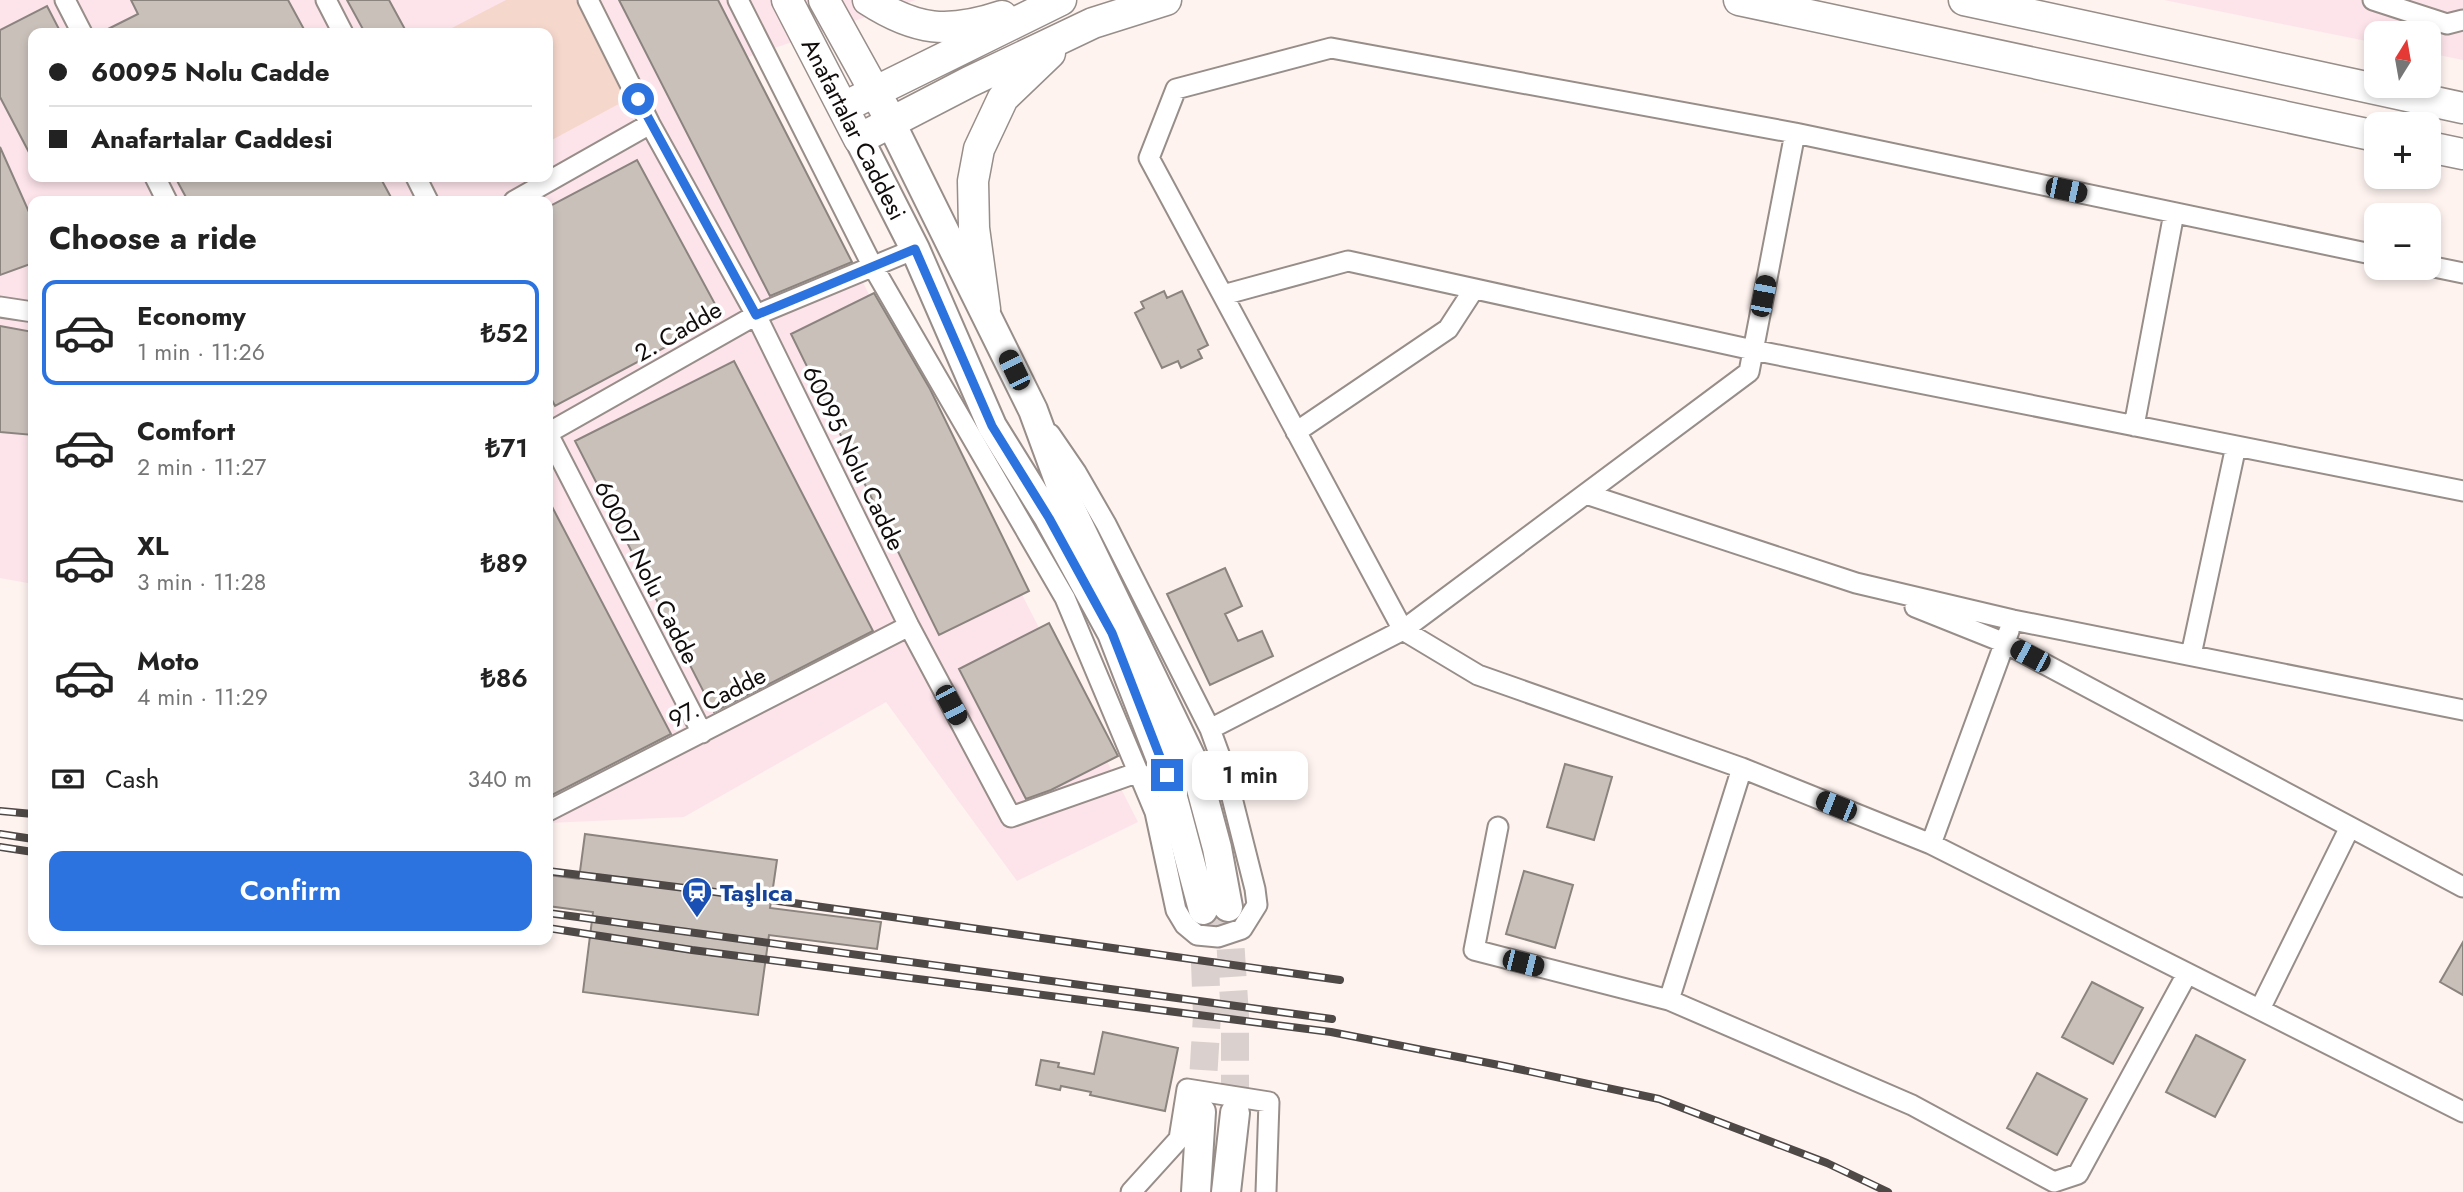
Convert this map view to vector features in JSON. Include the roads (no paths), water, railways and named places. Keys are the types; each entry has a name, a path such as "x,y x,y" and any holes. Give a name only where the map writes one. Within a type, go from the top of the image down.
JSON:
{"main road":[{"name":"Anafartalar Caddesi","path":"787,0 915,249 992,426 1049,518 1112,633 1215,909 1217,848 1195,766 1065,497 1033,410 985,309 876,92 824,0"},
{"path":"868,0 908,22 935,27 972,26 1060,0"},
{"path":"844,107 1060,0"},
{"path":"859,139 969,82 1093,23 1166,0"},
{"path":"1739,0 2364,133"},
{"path":"1964,0 2463,108"},
{"path":"985,309 974,228 973,181 979,149 1003,98 1070,34"},
{"path":"2441,149 2463,154"},
{"path":"1196,1192 1201,1112"},
{"path":"1226,1192 1235,1113"}],"street":[{"path":"65,0 79,28"},
{"path":"326,0 340,28"},
{"name":"60095 Nolu Cadde","path":"588,0 650,124 756,315 909,626 1011,817 1139,772"},
{"path":"738,0 872,265 1065,598 1155,812 1176,910 1185,925 1197,934 1218,937 1242,929 1257,905 1255,889 1225,770 1210,729 1105,524 1076,472 1033,410"},
{"path":"2373,0 2447,24 2463,20"},
{"path":"2364,253 1795,133 1331,48 1176,89 1149,158 1403,630 1478,675 1742,768 1931,844 2463,1112"},
{"path":"553,179 650,124"},
{"path":"1210,729 1403,630 1749,372 1795,133"},
{"path":"522,196 547,182"},
{"path":"2134,426 2174,213"},
{"name":"2. Cadde","path":"553,431 756,315 915,249"},
{"path":"1223,295 1348,261 1753,350 2463,491"},
{"path":"2441,268 2463,273"},
{"path":"1296,432 1448,329 1475,289"},
{"path":"0,307 28,311"},
{"name":"60007 Nolu Cadde","path":"553,444 702,733"},
{"path":"2191,655 2236,446"},
{"path":"1586,494 1856,583 2005,643 2463,887"},
{"path":"1856,583 2013,620 2463,710"},
{"path":"1931,844 2013,620"},
{"name":"97. Cadde","path":"553,808 909,626"},
{"path":"1669,1000 1742,768"},
{"path":"1498,827 1474,950 1669,1000 1912,1105 2054,1182 2078,1174 2188,974"},
{"path":"2260,1009 2350,827"},
{"path":"1132,1192 1179,1139 1187,1089 1269,1102 1266,1192"}],"tunnel":[{"path":"1228,907 1235,1016 1235,1113"},
{"path":"1201,1112 1207,1015 1203,910"}],"railway":[{"path":"0,811 28,814"},
{"path":"0,834 28,838"},
{"path":"0,847 28,851"},
{"path":"553,872 1340,980"},
{"path":"553,914 1332,1019"},
{"path":"553,929 692,950 1331,1032 1504,1066 1659,1099 1827,1163 1888,1192"}],"place":[{"name":"Taşlıca","path":"697,919"}]}
